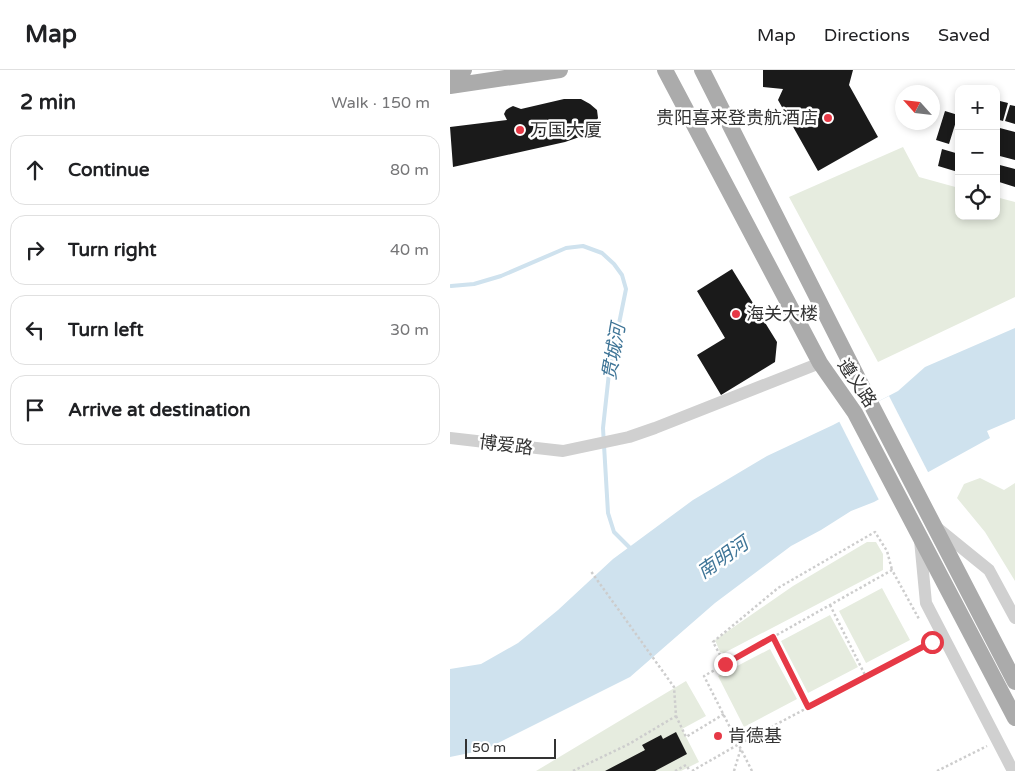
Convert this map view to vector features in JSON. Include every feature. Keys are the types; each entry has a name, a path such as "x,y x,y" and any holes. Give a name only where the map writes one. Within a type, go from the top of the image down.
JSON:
{"main road":[{"path":"450,72 468,74 560,70"},
{"name":"遵义路","path":"665,70 820,363 855,413 900,496 1015,718"},
{"name":"遵义路","path":"702,70 1015,682"},
{"path":"450,86 468,74"}],"street":[{"name":"博爱路","path":"450,438 563,451 629,437 820,363"},
{"path":"934,525 989,570 1015,618"},
{"path":"920,535 926,603 1013,771"}],"path":[{"path":"725,664 713,642 778,588 842,549 875,532 887,551 892,570 920,620"},
{"path":"590,570 674,687 676,716 686,737 724,714"},
{"path":"752,771 704,676 892,570"},
{"path":"830,606 866,677"},
{"path":"773,637 808,707"},
{"path":"675,771 686,765 691,771 932,642 929,638"},
{"path":"573,771 629,744 676,716"},
{"path":"937,771 988,746"},
{"path":"734,771 741,748"}],"shaded area":[{"path":"903,147 919,177 955,187 955,220 1000,220 1000,198 1015,202 1015,297 878,362 789,197"},
{"path":"980,478 1004,490 1015,483 1015,581 985,532 957,498 964,484"},
{"path":"867,542 876,542 883,554 883,570 724,653 720,652 715,640 793,586"},
{"path":"882,588 910,640 866,663 839,611"},
{"path":"830,615 858,667 808,693 781,641"},
{"path":"770,649 797,699 744,727 718,676"},
{"path":"686,681 706,716 682,729 699,762 681,771 536,771"}],"water":[{"name":"南明河","path":"1015,328 1015,419 987,431 990,438 874,502 851,511 791,546 715,603 630,677 484,750 450,757 450,669 481,664 518,643 558,610 613,559 693,500 767,456 833,425 898,391 925,367"}],"pier":[{"path":"889,396 929,474 880,502 839,421"}],"building":[{"name":"贵阳喜来登贵航酒店","path":"763,70 853,70 849,85 878,137 818,171 778,100 783,89 763,87"},
{"name":"万国大厦","path":"564,99 581,99 597,110 598,118 588,134 565,142 453,167 450,127 507,120 504,114 506,110 513,106 521,109"},
{"path":"1000,101 1008,103 1003,121 1000,120"},
{"path":"1010,105 1015,106 1015,124 1005,121"},
{"path":"945,111 955,114 955,125 949,144 936,140"},
{"path":"1000,128 1015,132 1015,160 1000,156"},
{"path":"942,149 955,153 955,171 938,166"},
{"path":"1000,165 1015,169 1015,187 1000,182"},
{"name":"海关大楼","path":"732,269 777,342 775,362 721,395 697,355 725,338 697,291"},
{"path":"676,732 687,754 655,771 605,771 645,750 642,745 661,735 663,739"}],"waterway":[{"name":"贯城河","path":"451,286 474,284 501,276 566,248 583,246 602,253 622,275 626,289 609,373 603,428 608,513 614,532 632,550"}],"place":[{"name":"贵阳喜来登贵航酒店","path":"828,118"},
{"name":"万国大厦","path":"520,130"},
{"name":"海关大楼","path":"736,314"},
{"name":"肯德基","path":"718,736"}],"route":[{"path":"725,664 773,637 808,707 932,642"}]}
